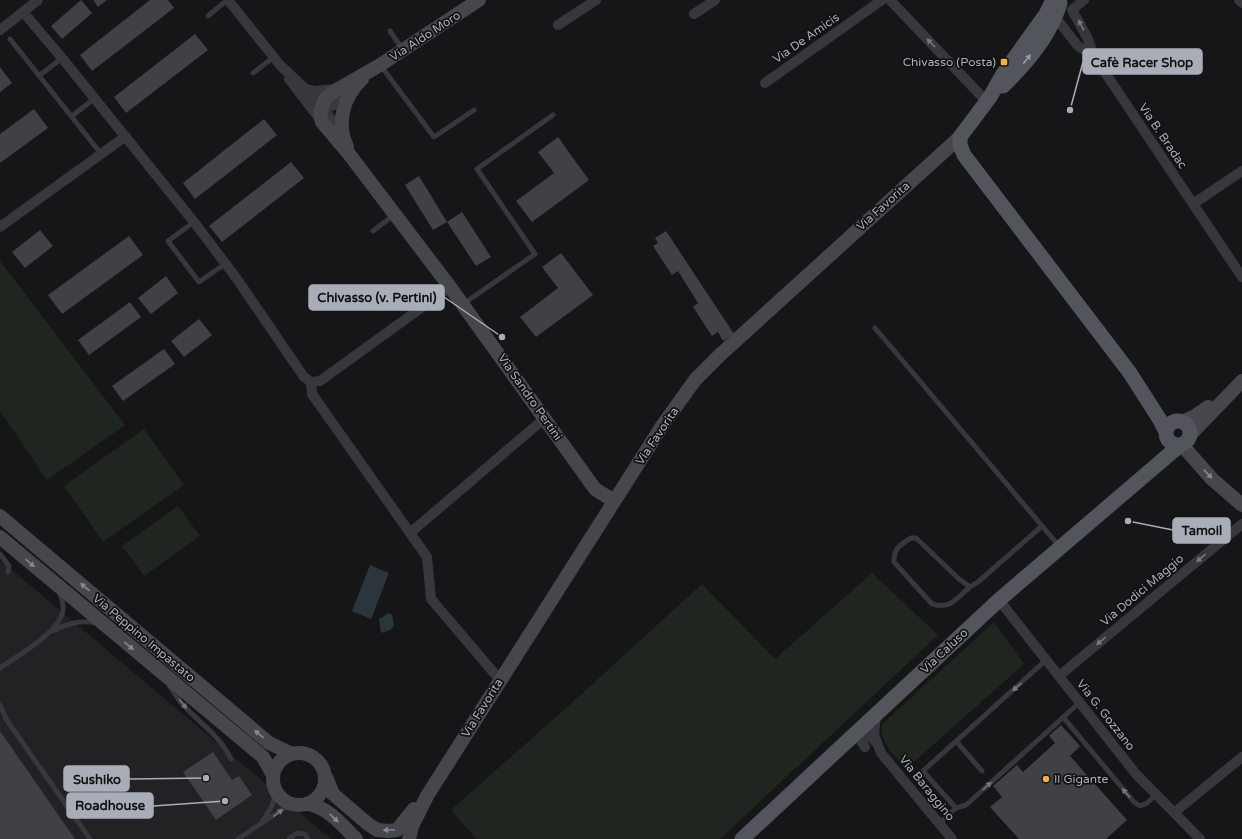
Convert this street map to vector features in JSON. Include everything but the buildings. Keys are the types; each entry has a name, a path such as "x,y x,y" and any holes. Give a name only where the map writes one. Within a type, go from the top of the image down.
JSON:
{"main road":[{"path":"989,100 1003,74 1046,14 1053,0"},
{"path":"1060,0 1056,17 1048,31 1017,73 989,100 960,137 960,145 964,155 1130,374 1160,420 1172,444 1183,442 1188,427 1130,374"},
{"path":"1166,434 1171,423 1180,421"},
{"name":"Via Caluso","path":"1151,468 1162,447 1166,434"},
{"name":"Via Caluso","path":"742,839 999,600 1183,442"}],"street":[{"path":"0,30 24,13 38,0"},
{"path":"227,0 274,57 294,88 320,111 342,134 350,154"},
{"name":"Via Aldo Moro","path":"320,111 325,99 345,91 375,69 479,0"},
{"path":"558,25 596,0"},
{"path":"694,14 715,0"},
{"name":"Via De Amicis","path":"765,83 882,0"},
{"path":"890,0 989,100"},
{"path":"1084,0 1072,10 1087,37 1094,56"},
{"path":"1239,0 1242,4"},
{"path":"24,13 126,136 194,222 304,377 311,382 320,381 450,287"},
{"name":"Via B. Bradac","path":"1056,17 1078,46 1094,56 1242,277"},
{"path":"280,66 305,89 350,154"},
{"path":"305,89 345,91 342,134"},
{"path":"0,227 102,155 126,136"},
{"name":"Via Favorita","path":"409,839 412,826 427,796 662,426 695,380 841,243 960,137"},
{"name":"Via Sandro Pertini","path":"350,154 450,287 595,489 614,501"},
{"path":"1193,204 1242,171"},
{"path":"311,382 312,394 427,558 431,599 500,680"},
{"name":"Via Caluso","path":"1180,421 1195,416 1239,384"},
{"name":"Via Caluso","path":"1183,442 1239,384"},
{"path":"410,533 545,418"},
{"path":"1183,442 1212,479 1242,505"},
{"name":"Via Peppino Impastato","path":"0,516 269,743 292,754"},
{"name":"Via Dodici Maggio","path":"1058,676 1242,524"},
{"name":"Via Peppino Impastato","path":"0,537 263,757 273,775"},
{"name":"Via G. Gozzano","path":"999,600 1136,774 1200,839"},
{"name":"Via Baraggino","path":"876,713 874,734 881,753 952,839"},
{"path":"857,732 868,735 877,743"},
{"path":"857,732 861,741 866,747"},
{"name":"Via Baraggino","path":"843,744 866,747 881,753"},
{"path":"356,839 325,810 318,806 301,805 284,801 276,792 274,787 273,775 278,763 285,757 292,754 306,754 318,761 323,768 329,796 376,839"},
{"path":"1175,812 1242,756"},
{"path":"301,805 316,800 325,782"},
{"name":"Via Favorita","path":"325,782 334,794 377,830 397,830 427,796"}],"lane":[{"path":"208,16 227,0"},
{"path":"390,31 403,50"},
{"path":"10,39 102,155"},
{"path":"254,73 274,57"},
{"path":"40,75 62,58"},
{"path":"375,69 434,137 474,110"},
{"path":"72,116 95,98"},
{"path":"463,305 535,254 477,168 553,115"},
{"path":"373,231 395,214"},
{"path":"194,222 168,241 199,282 225,264"},
{"path":"875,328 1060,548"},
{"path":"970,587 959,579 916,538 911,538 896,550 894,562 932,604 941,607 950,604 978,582 1042,526"},
{"path":"0,554 9,566 8,572"},
{"path":"49,633 58,623 64,609 56,585"},
{"path":"0,668 49,633 67,625 87,621 105,626"},
{"path":"956,808 923,771 1046,660"},
{"path":"161,672 184,706 214,734 227,750 231,759"},
{"path":"939,824 956,808 966,805 1079,703"},
{"path":"0,705 6,719 90,839"},
{"path":"1063,717 1134,802 1140,806 1147,803 1156,795"},
{"path":"956,742 982,771"},
{"path":"261,823 272,806 276,792"},
{"path":"238,839 261,823 272,818 286,807 301,805"},
{"path":"288,839 297,833 305,834 308,839"}],"shaded area":[{"path":"0,261 125,425 47,480 0,411"},
{"path":"144,429 184,485 103,542 64,486"},
{"path":"178,506 200,536 144,576 122,546"},
{"path":"0,560 75,623 331,839 0,839"},
{"path":"370,565 389,573 371,619 352,611"},
{"path":"872,573 938,635 720,839 476,839 451,810 702,584 775,659"},
{"path":"389,613 392,615 394,626 390,630 381,633 379,619"},
{"path":"994,622 1024,664 906,769 892,754 882,736 883,723"}],"place":[{"name":"Chivasso (Posta)","path":"1004,62"},
{"name":"Cafè Racer Shop","path":"1070,110"},
{"name":"Chivasso (v. Pertini)","path":"502,337"},
{"name":"Tamoil","path":"1128,521"},
{"name":"Sushiko","path":"206,778"},
{"name":"Il Gigante","path":"1046,779"},
{"name":"Roadhouse","path":"225,801"}]}
